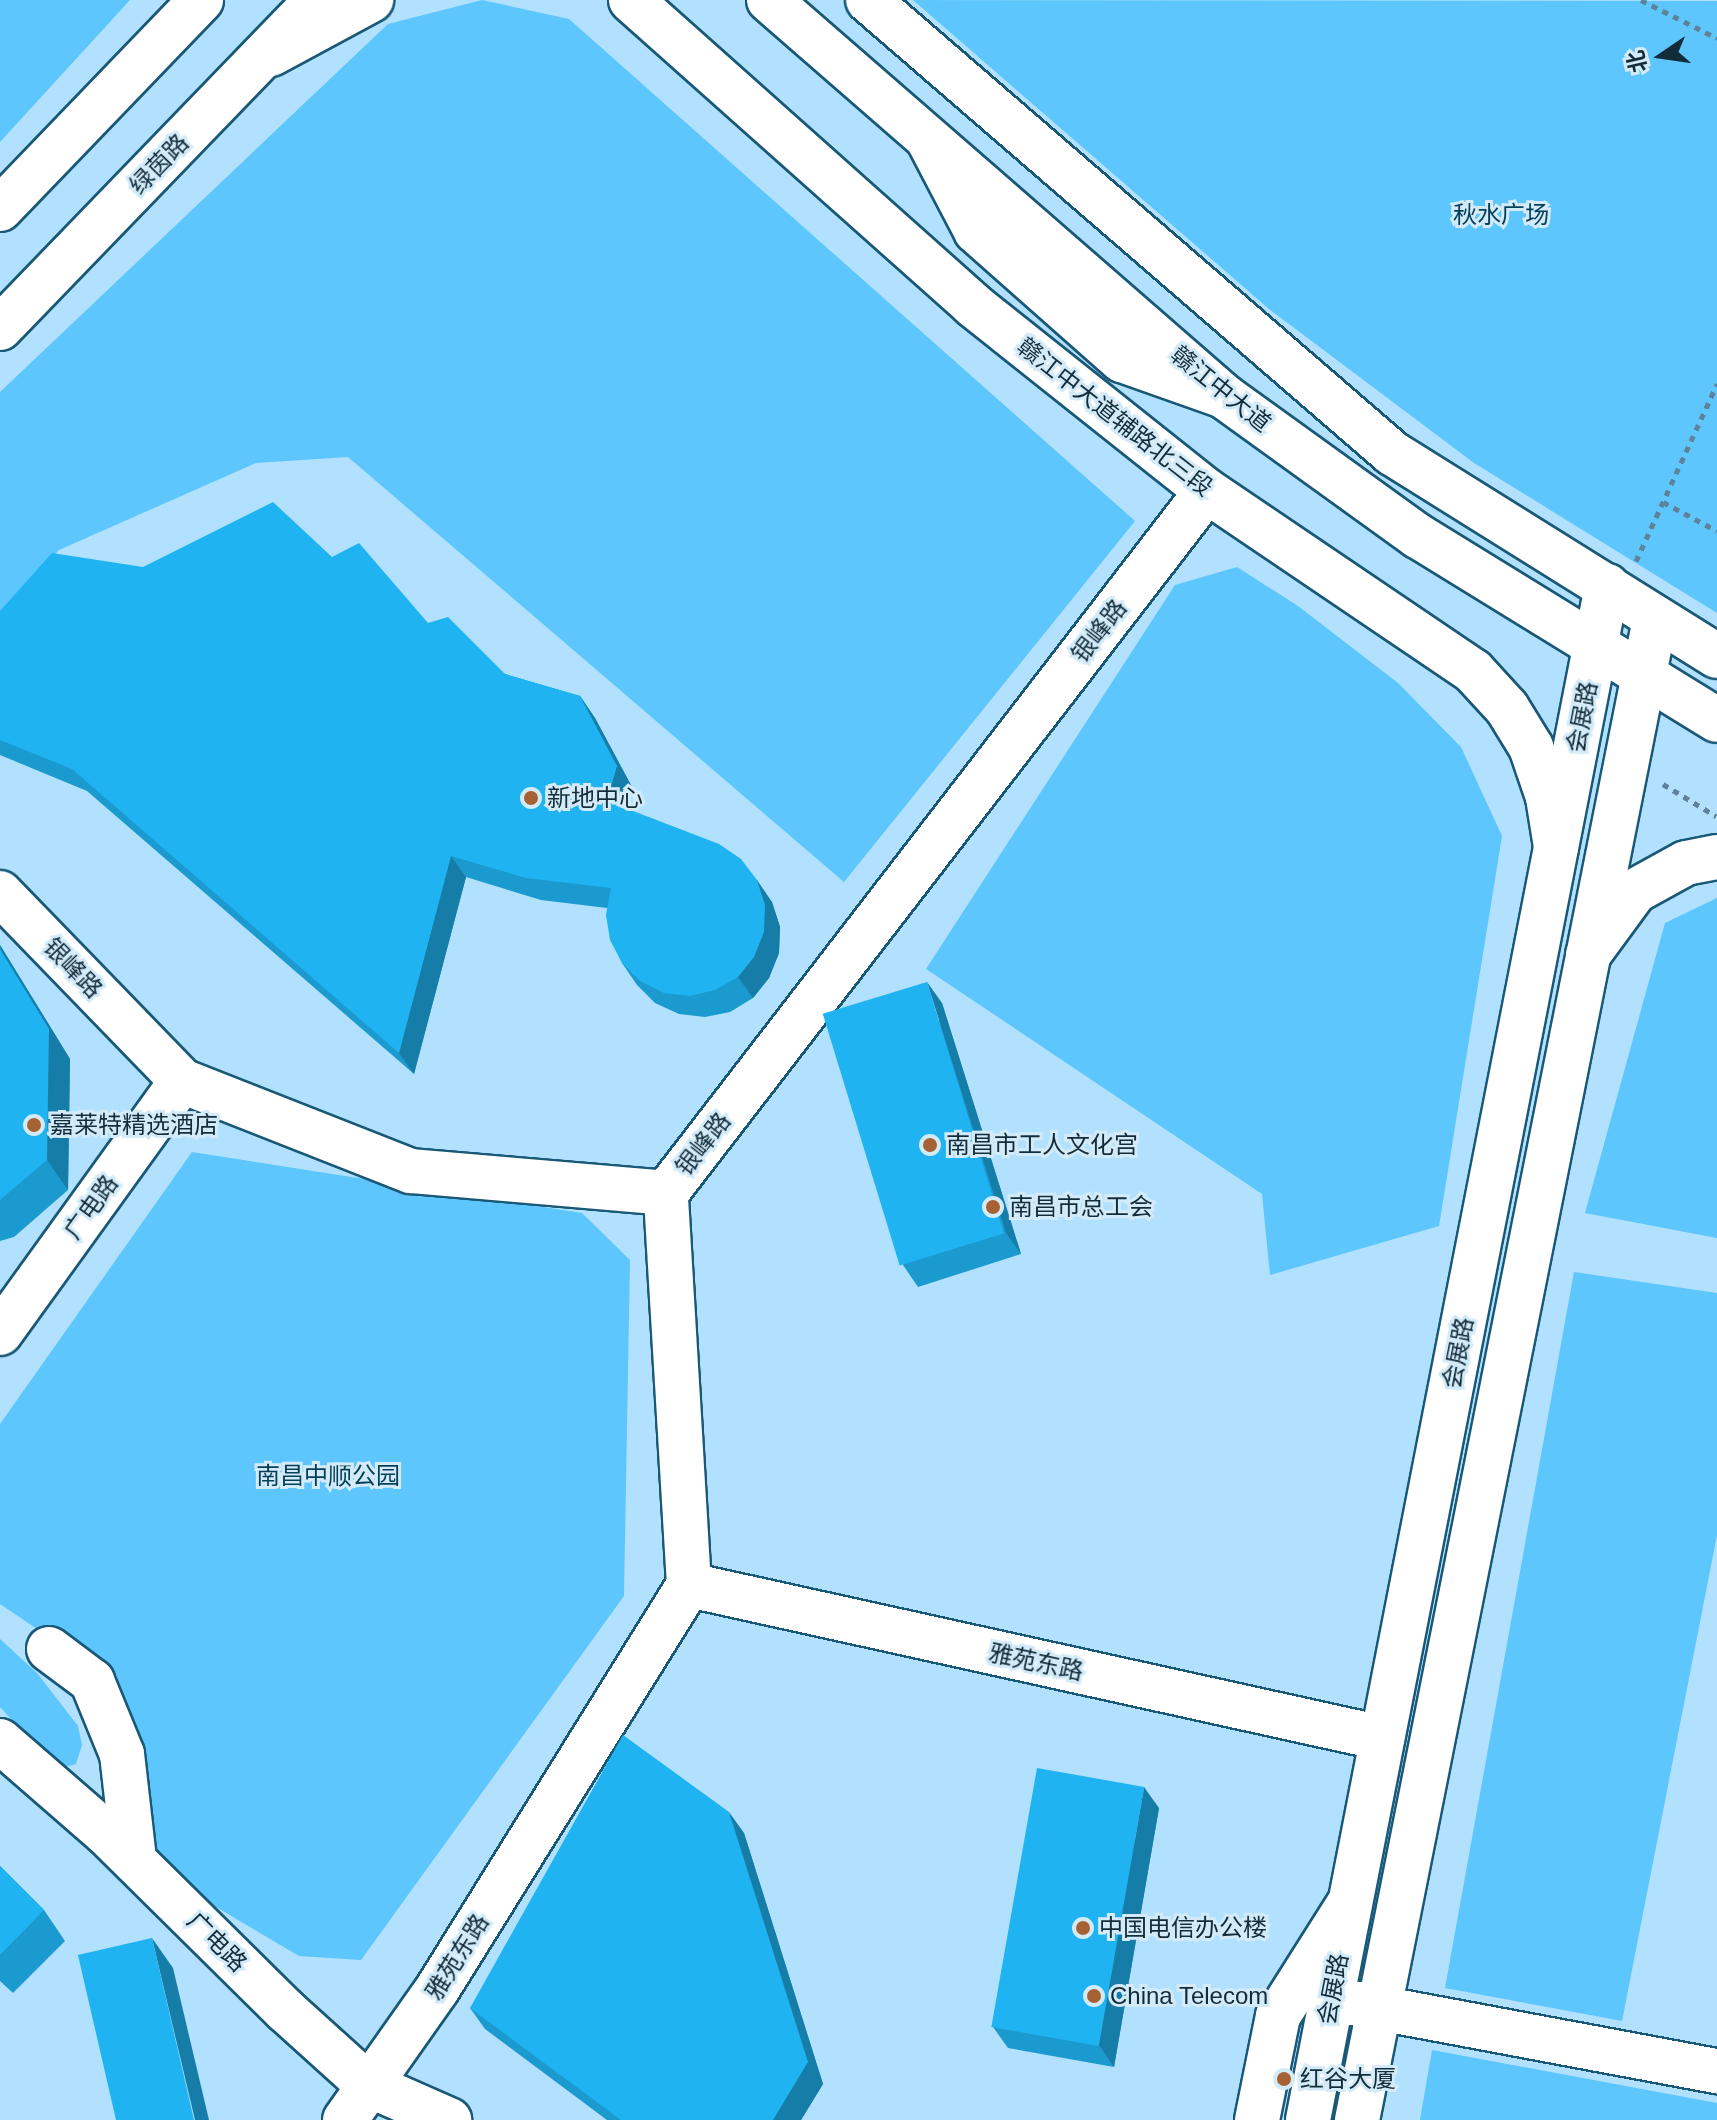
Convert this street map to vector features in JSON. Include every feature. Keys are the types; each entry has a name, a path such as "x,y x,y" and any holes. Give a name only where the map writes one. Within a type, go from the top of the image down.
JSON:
{"street":[{"path":"0,209 201,0"},
{"name":"绿茵路","path":"0,328 317,0"},
{"path":"258,61 371,0"},
{"name":"赣江中大道辅路北三段","path":"631,0 973,305 1207,491 1473,671 1507,708 1531,747 1548,797 1556,847"},
{"name":"赣江中大道","path":"769,0 1225,397 1418,536 1717,720"},
{"path":"868,0 1392,453 1614,571 1655,619 1717,656"},
{"name":"银峰路","path":"0,893 182,1081 411,1171 666,1193 1207,491"},
{"name":"会展路","path":"1308,2120 1556,847 1614,571"},
{"name":"会展路","path":"1357,2120 1655,619"},
{"path":"1588,955 1635,891 1686,863 1717,857"},
{"name":"广电路","path":"0,1333 182,1081"},
{"path":"666,1193 689,1585"},
{"name":"雅苑东路","path":"357,2102 438,1988 689,1585 1382,1738"},
{"path":"42,1650 92,1681 122,1754 120,1847"},
{"name":"广电路","path":"0,1741 120,1847 285,2010 357,2102 449,2120"},
{"name":"广电路","path":"0,1775 357,2102 404,2120"},
{"path":"1257,2120 1278,2016 1350,1902"},
{"path":"1331,1999 1717,2071"}],"path":[{"path":"1641,0 1717,38"},
{"path":"1614,571 1635,564 1717,384"},
{"path":"1663,502 1717,531"}],"green space":[{"path":"0,0 130,0 0,142"},
{"path":"482,0 569,19 1135,521 844,882 348,457 256,463 59,550 0,612 0,392 388,24"},
{"name":"秋水广场","path":"913,0 1717,1 1717,613 1474,463 1269,309"},
{"path":"1237,567 1298,606 1398,683 1461,747 1502,836 1439,1226 1270,1275 1262,1194 926,969 1175,585"},
{"path":"1717,898 1717,1238 1585,1213 1665,923"},
{"name":"南昌中顺公园","path":"192,1152 582,1213 630,1260 624,1596 361,1960 299,1956 145,1865 101,1672 0,1604 0,1424"},
{"path":"1574,1272 1717,1293 1717,1535 1622,2021 1445,1988"},
{"path":"0,1639 37,1673 78,1726 82,1745 76,1764 57,1769 0,1707"},
{"path":"1432,2050 1717,2103 1717,2120 1420,2120"}],"building":[{"path":"273,502 332,557 359,543 428,623 448,617 505,674 580,696 617,766 607,801 719,844 741,859 757,880 765,905 764,932 754,957 738,977 715,990 690,996 664,993 640,981 622,963 610,940 606,915 611,888 526,878 451,856 399,1053 72,769 0,740 0,611 52,553 143,567"},
{"name":"嘉莱特精选酒店","path":"0,949 49,1029 47,1160 0,1200"},
{"name":"南昌市工人文化宫","path":"927,982 1004,1234 900,1265 823,1014"},
{"path":"623,1735 729,1812 808,2062 773,2120 621,2120 470,2008"},
{"name":"中国电信办公楼","path":"1037,1768 1144,1787 1099,2046 991,2027"},
{"path":"0,1866 44,1910 0,1955"},
{"path":"152,1938 194,2120 116,2120 78,1955"}],"place":[{"name":"新地中心","path":"531,798"},
{"name":"嘉莱特精选酒店","path":"34,1125"},
{"name":"南昌市工人文化宫","path":"930,1145"},
{"name":"南昌市总工会","path":"993,1207"},
{"name":"中国电信办公楼","path":"1083,1928"},
{"name":"China Telecom","path":"1094,1996"},
{"name":"红谷大厦","path":"1284,2079"}]}
